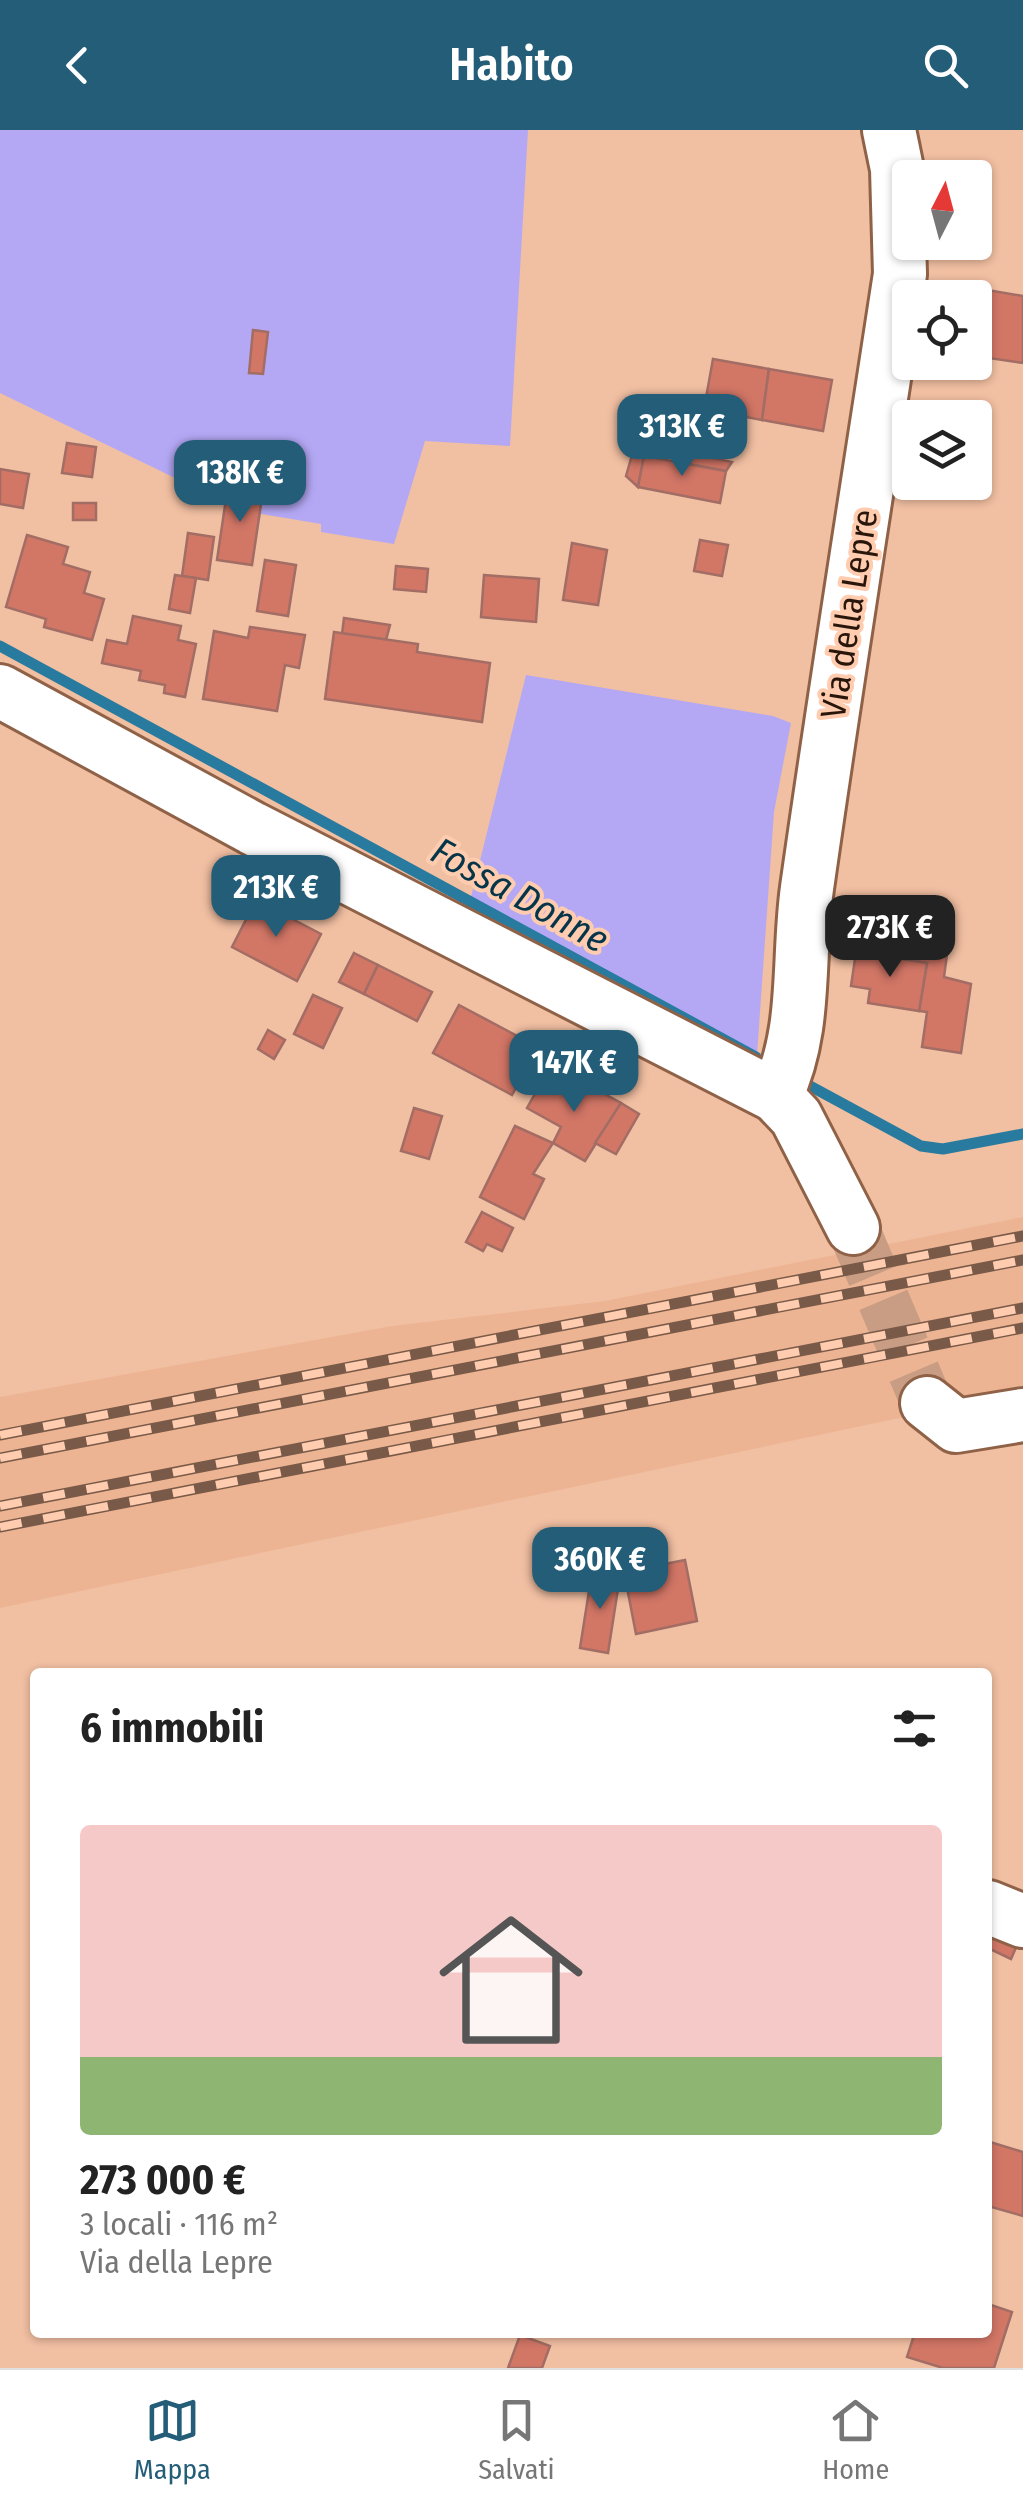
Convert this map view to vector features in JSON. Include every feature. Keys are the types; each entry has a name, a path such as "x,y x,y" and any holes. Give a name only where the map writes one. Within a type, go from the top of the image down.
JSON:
{"street":[{"name":"Via della Lepre","path":"786,1070 806,894 900,274 897,169 888,130"},
{"path":"0,691 252,828 786,1070 796,1116 853,1228"},
{"path":"927,1402 956,1426 1023,1415"},
{"path":"992,1908 1023,1920"}],"shaded area":[{"path":"0,130 528,130 510,446 425,441 394,544 321,532 321,524 243,511 0,393"},
{"path":"526,675 773,716 791,723 774,812 756,1069 466,917"},
{"path":"1023,1217 1023,1392 0,1608 0,1397 392,1326 605,1301"}],"building":[{"path":"992,291 1023,296 1023,363 992,358"},
{"path":"253,330 268,332 263,374 249,373"},
{"path":"713,359 769,369 762,420 704,409"},
{"path":"769,369 832,380 823,431 762,420"},
{"path":"67,443 96,447 92,477 62,473"},
{"path":"685,452 732,462 726,471 682,463"},
{"path":"632,455 644,456 638,487 626,476"},
{"path":"644,456 726,471 720,503 638,487"},
{"path":"0,469 29,474 23,508 0,504"},
{"path":"228,485 263,491 252,565 217,560"},
{"path":"73,503 96,503 96,520 73,520"},
{"path":"188,533 214,537 208,580 182,576"},
{"path":"27,535 68,547 63,564 90,572 84,593 104,599 92,640 44,627 46,619 6,607"},
{"path":"700,540 728,545 722,576 694,571"},
{"path":"572,543 607,550 598,605 563,600"},
{"path":"265,560 296,565 288,616 257,611"},
{"path":"396,566 428,569 426,592 394,589"},
{"path":"175,575 196,578 190,613 169,609"},
{"path":"484,575 539,579 536,622 481,617"},
{"path":"133,616 181,626 178,640 196,644 185,697 164,693 165,685 139,680 141,671 102,663 107,640 127,644"},
{"path":"344,618 390,625 386,640 342,634"},
{"path":"250,627 305,635 299,668 285,665 277,711 203,699 214,631 248,638"},
{"path":"334,632 418,644 417,652 490,663 482,722 325,699"},
{"path":"256,900 321,934 297,981 232,947"},
{"path":"924,929 950,932 944,977 971,984 961,1053 922,1047 927,1012 919,1011 927,963 856,952 859,933 922,942"},
{"path":"856,952 927,963 919,1011 868,1003 870,989 851,986"},
{"path":"354,953 378,965 364,994 339,982"},
{"path":"378,965 432,992 417,1021 364,994"},
{"path":"313,995 342,1008 323,1048 294,1034"},
{"path":"459,1005 538,1047 512,1095 433,1053"},
{"path":"268,1030 285,1040 274,1059 258,1049"},
{"path":"545,1076 582,1097 588,1085 621,1103 585,1161 553,1143 561,1127 527,1108"},
{"path":"621,1103 639,1114 616,1154 595,1143"},
{"path":"414,1108 442,1116 429,1159 401,1151"},
{"path":"515,1126 553,1143 533,1174 544,1179 524,1219 480,1197"},
{"path":"482,1212 513,1228 502,1251 487,1244 483,1251 466,1242"},
{"path":"685,1560 697,1621 636,1634 624,1572"},
{"path":"592,1572 620,1576 608,1653 580,1648"},
{"path":"996,1926 1021,1936 1011,1959 992,1950"},
{"path":"992,2143 1023,2152 1023,2216 992,2207"},
{"path":"992,2305 1012,2312 994,2368 943,2368 907,2357 913,2338 992,2338"},
{"path":"519,2338 550,2346 542,2368 508,2368"}],"waterway":[{"name":"Fossa Donne","path":"0,646 756,1057"},
{"name":"Fossa Donne","path":"799,1080 921,1146 943,1149 1023,1134"}],"tunnel":[{"path":"853,1228 927,1403"}],"railway":[{"path":"0,1435 1023,1236"},
{"path":"0,1458 1023,1260"},
{"path":"0,1506 1023,1308"},
{"path":"0,1527 1023,1328"}]}
